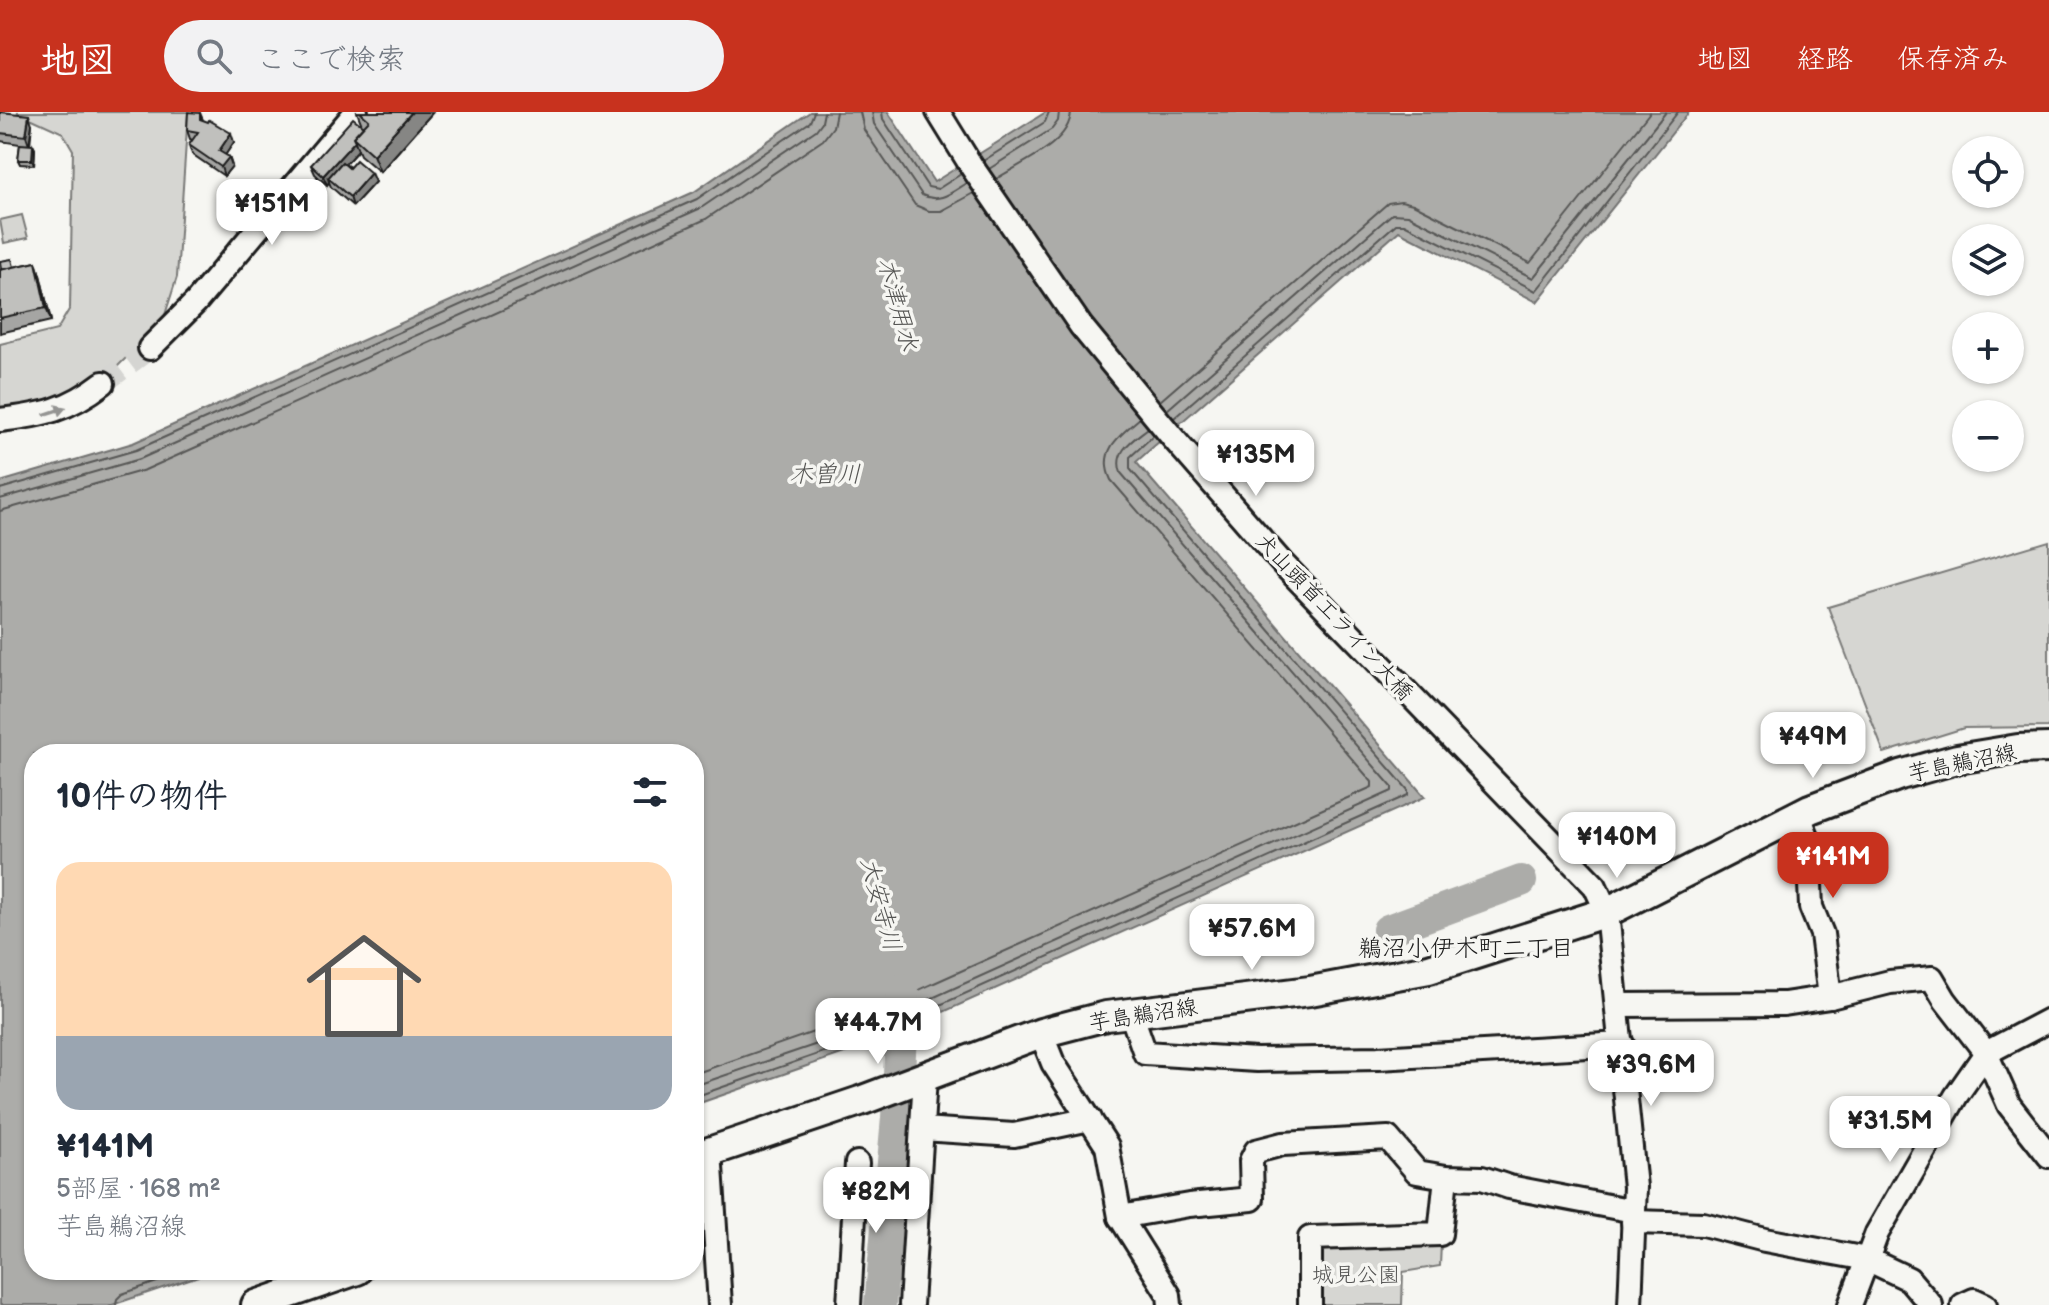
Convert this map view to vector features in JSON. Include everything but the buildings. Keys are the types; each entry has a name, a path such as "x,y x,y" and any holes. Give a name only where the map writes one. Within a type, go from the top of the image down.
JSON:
{"main road":[{"name":"芋島鵜沼線","path":"704,1153 860,1101 1041,1033 1106,1016 1310,991 1429,969 1607,912 1799,815 1900,775 1957,759 2018,749 2049,748"},
{"path":"256,1305 328,1280"}],"street":[{"path":"150,348 196,302 356,112"},
{"name":"犬山頭首工ライン大橋","path":"938,112 1081,326 1173,438 1282,563 1585,874 1595,886 1607,912"},
{"path":"0,420 40,416 60,410 79,402 103,383"},
{"path":"1799,815 1808,839 1811,907 1822,934 1830,997"},
{"path":"1607,912 1635,1187 1630,1305"},
{"path":"1617,1005 1784,1004 1830,997 1890,982 1932,978 1986,1053 2009,1105 2049,1156"},
{"path":"1131,1013 1145,1053 1257,1060 1378,1058 1622,1044"},
{"path":"1850,1305 1877,1233 1956,1096 1986,1053 2049,1020"},
{"path":"1041,1033 1053,1063 1107,1146 1120,1217 1169,1295 1170,1305"},
{"path":"911,1305 922,1129 920,1079"},
{"path":"922,1129 1014,1135 1090,1119"},
{"path":"1120,1217 1189,1205 1252,1199 1251,1161 1256,1151 1283,1144 1388,1138 1417,1172 1482,1178 1634,1217 1703,1224 1765,1240 1867,1259 1909,1279 1931,1305"},
{"path":"849,1305 857,1163"},
{"path":"704,1171 720,1305"},
{"path":"1310,1305 1310,1238 1440,1234 1446,1177"},
{"path":"1963,1305 1974,1300 1985,1305"}],"green space":[{"path":"17,112 188,112 177,277 163,321 109,375 75,398 0,412 0,344 57,330 70,308 73,150 63,133"},
{"path":"22,215 28,238 4,243 0,220"},
{"path":"2049,541 2049,727 1964,728 1884,753 1828,607"},
{"name":"城見公園","path":"1322,1242 1441,1243 1440,1266 1403,1272 1402,1305 1321,1305"}],"water":[{"name":"木曽川","path":"810,112 888,112 934,182 1046,112 1689,112 1537,302 1399,231 1136,462 1425,797 876,1042 704,1102 704,744 24,744 24,1280 186,1280 112,1305 0,1305 0,482 133,443 694,192"}],"waterway":[{"path":"1388,930 1521,881"},
{"name":"大安寺川","path":"880,1305 897,1118 903,989"}],"tunnel":[{"path":"103,383 150,348"}],"district":[{"name":"鵜沼小伊木町二丁目","path":"1466,948"}],"water label":[{"name":"木津用水","path":"898,304"}]}
